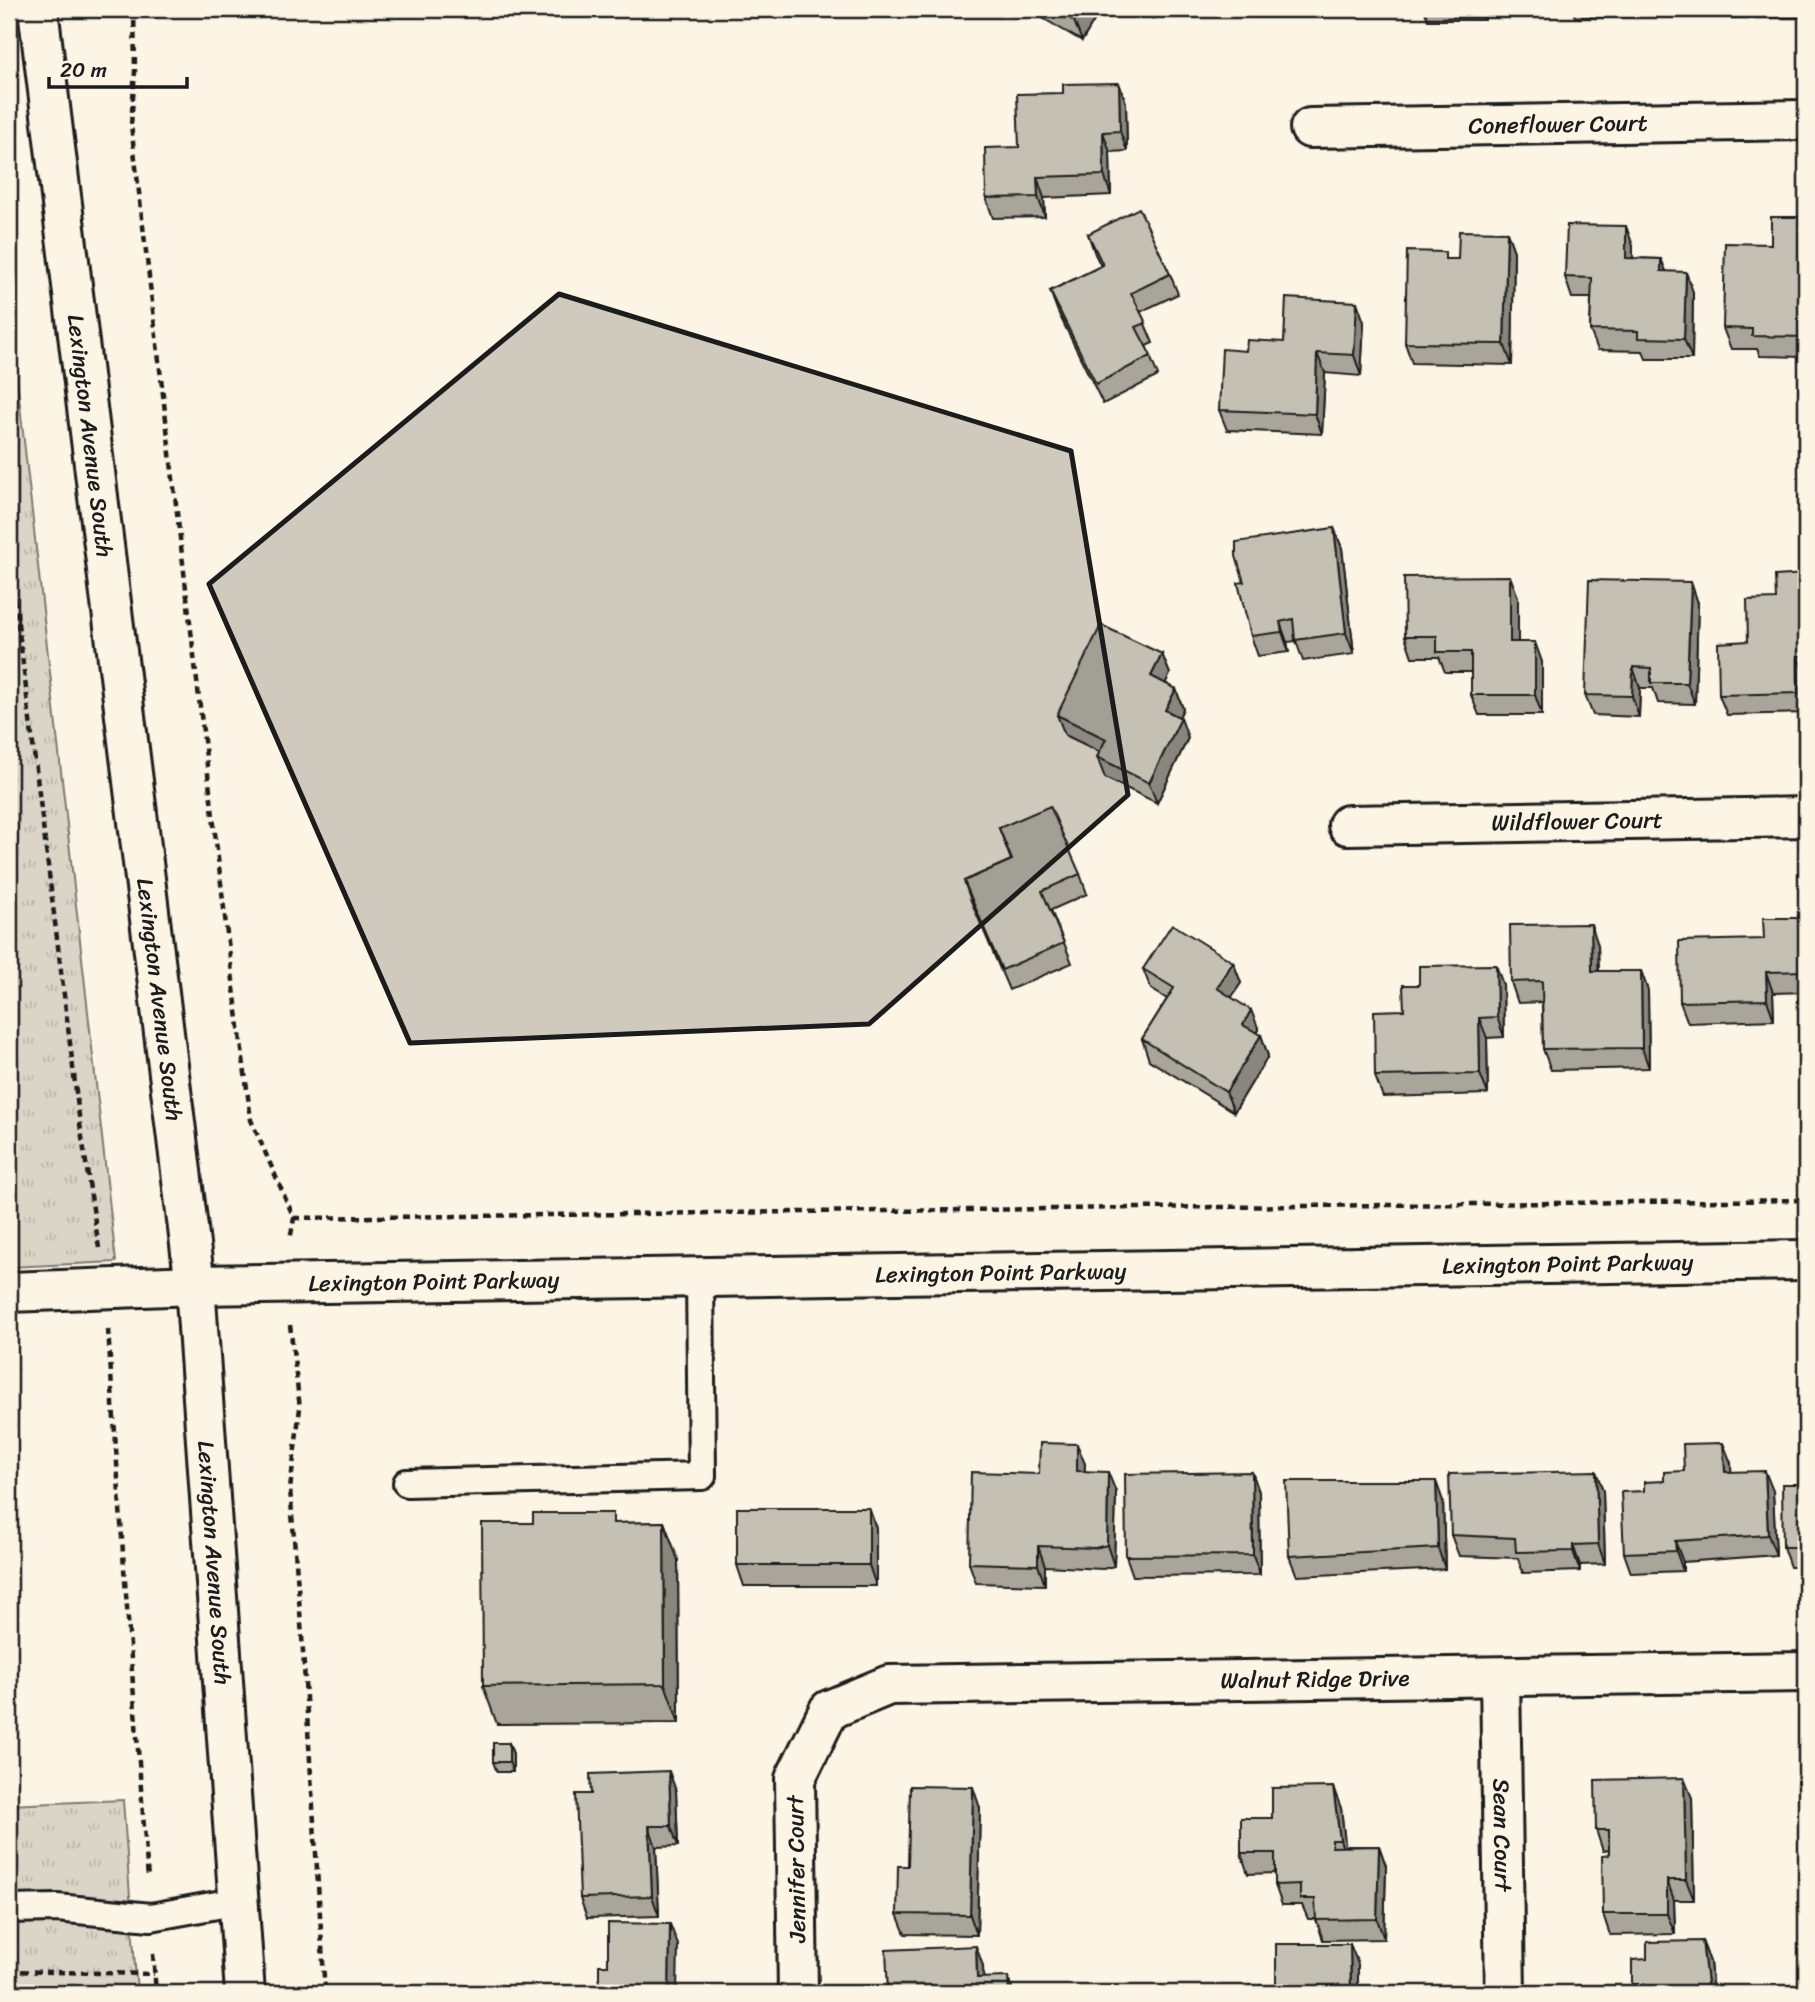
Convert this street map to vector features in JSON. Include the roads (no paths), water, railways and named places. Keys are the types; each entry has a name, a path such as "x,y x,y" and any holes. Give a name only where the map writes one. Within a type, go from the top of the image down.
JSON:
{"street":[{"name":"Lexington Avenue South","path":"38,9 195,1284 245,1993"},
{"name":"Coneflower Court","path":"1310,128 1806,120"},
{"name":"Wildflower Court","path":"1348,825 1806,817"},
{"name":"Lexington Point Parkway","path":"9,1292 195,1284 1806,1260"},
{"name":"Walnut Ridge Drive","path":"829,1710 889,1685 1806,1672"},
{"name":"Sean Court","path":"1500,1677 1505,1993"},
{"name":"Jennifer Court","path":"798,1993 795,1779 829,1710"}],"lane":[{"path":"407,1483 702,1476 699,1277"},
{"path":"9,1909 57,1908 151,1917 239,1901"}]}
